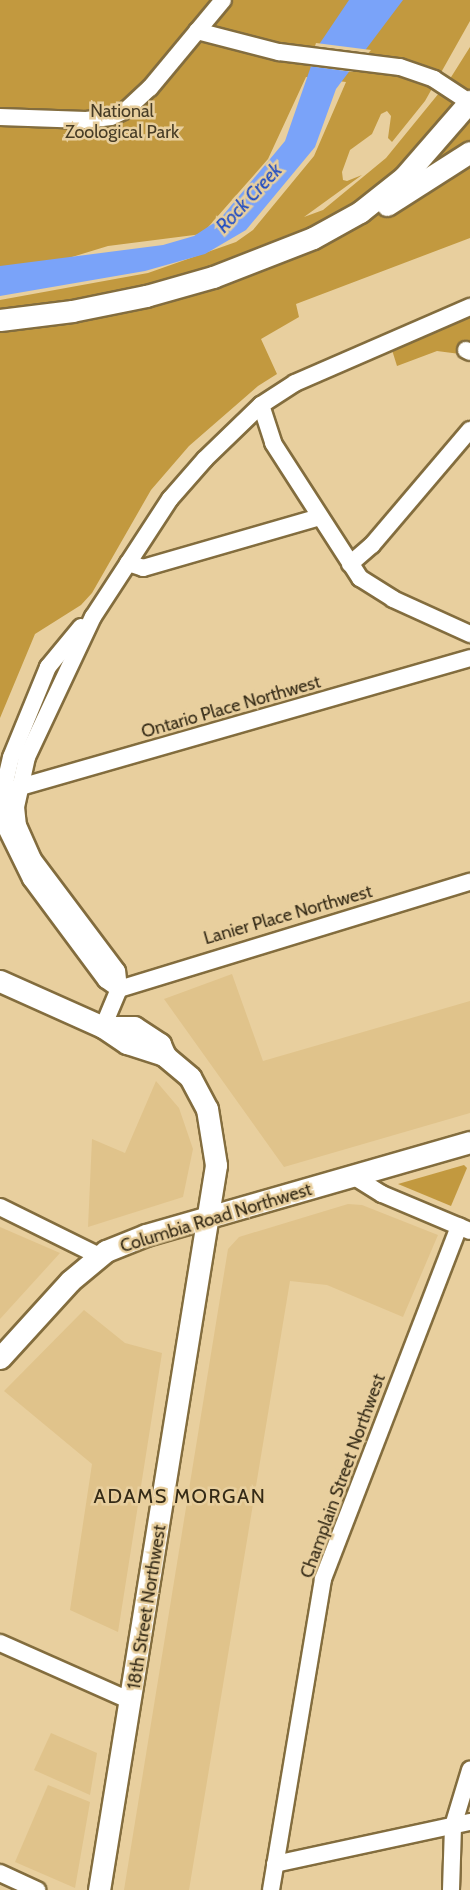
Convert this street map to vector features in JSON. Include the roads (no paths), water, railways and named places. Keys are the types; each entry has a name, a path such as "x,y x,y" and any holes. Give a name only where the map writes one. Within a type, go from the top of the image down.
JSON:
{"main road":[{"path":"329,231 404,177 470,102"},
{"path":"0,320 72,311 146,296 268,257 389,204 470,152"},
{"path":"0,981 103,1027"},
{"name":"18th Street Northwest","path":"99,1890 210,1218 216,1165 210,1119 195,1084 165,1056 127,1043 103,1027"},
{"name":"Columbia Road Northwest","path":"0,1358 70,1281 99,1256 146,1235 470,1142"}],"street":[{"path":"0,117 111,117 150,88 224,0"},
{"path":"197,31 279,52 420,73 470,102"},
{"path":"11,790 93,617 186,480 261,405 296,383 470,307"},
{"path":"261,405 273,443 360,578 381,593 470,634"},
{"path":"350,564 372,545 470,430"},
{"path":"128,563 143,568 320,516"},
{"path":"93,617 61,652 36,695 11,757 11,790 23,841 117,971 119,989 103,1027"},
{"path":"61,652 68,668"},
{"name":"Ontario Place Northwest","path":"11,790 470,658"},
{"name":"Lanier Place Northwest","path":"119,989 470,882"},
{"path":"353,1176 382,1194 464,1229"},
{"path":"0,1207 99,1256"},
{"name":"Champlain Street Northwest","path":"271,1890 326,1569 464,1229"},
{"path":"0,1643 131,1701"},
{"path":"451,1890 470,1770"},
{"path":"275,1864 462,1824"},
{"path":"0,1874 37,1890"}],"water":[{"name":"Rock Creek","path":"349,0 403,0 336,89 315,147 246,230 205,254 145,271 0,296 0,266 163,245 194,236 220,219 285,141 318,46"}],"district":[{"name":"ADAMS MORGAN","path":"180,1496"}],"park label":[{"name":"National Zoological Park","path":"122,122"}]}
